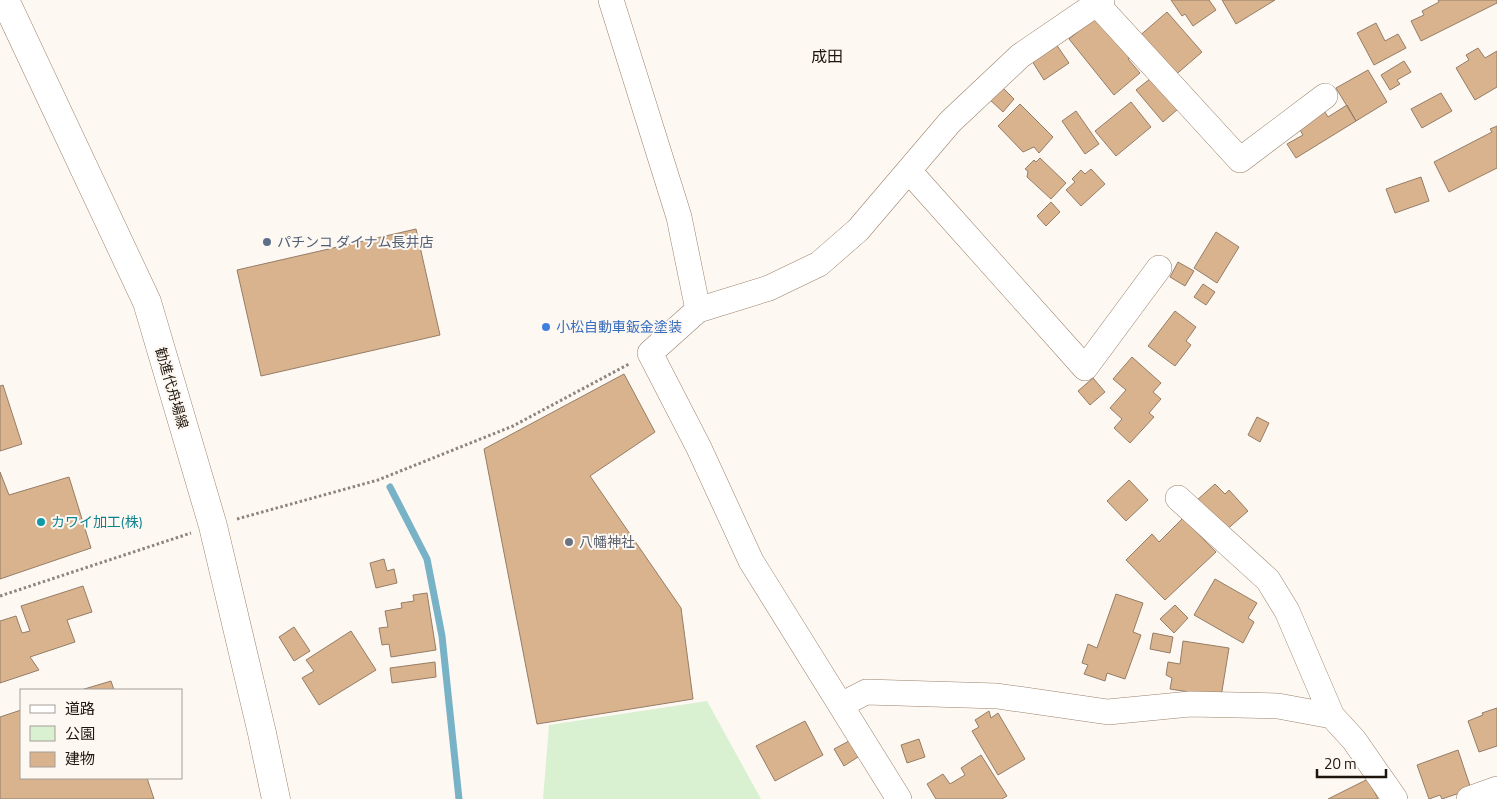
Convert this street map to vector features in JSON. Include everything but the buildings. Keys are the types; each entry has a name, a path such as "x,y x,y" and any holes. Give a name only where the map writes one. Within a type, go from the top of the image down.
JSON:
{"main road":[{"name":"勧進代舟場線","path":"5,0 147,302 213,526 276,799"}],"street":[{"path":"611,0 679,217 698,310"},
{"path":"899,799 752,561 699,448 650,353 698,310 768,288 819,264 858,230 950,122 1020,56 1100,2 1240,160 1325,96"},
{"path":"909,171 1085,368 1159,268"},
{"path":"1178,498 1268,580 1287,611 1332,716 1354,740 1395,799"},
{"path":"841,705 866,692 997,696 1108,712 1190,704 1278,706 1332,716"},
{"path":"1469,799 1497,789"}],"path":[{"path":"0,596 213,526 378,480 513,426 650,353"}],"green space":[{"path":"707,701 761,799 543,799 549,725"}],"waterway":[{"path":"390,487 427,559 442,636 459,799"}],"place":[{"name":"パチンコ ダイナム長井店","path":"267,242"},
{"name":"小松自動車鈑金塗装","path":"546,327"},
{"name":"カワイ加工(株)","path":"41,522"},
{"name":"八幡神社","path":"569,542"}],"district":[{"name":"成田","path":"827,56"}]}
